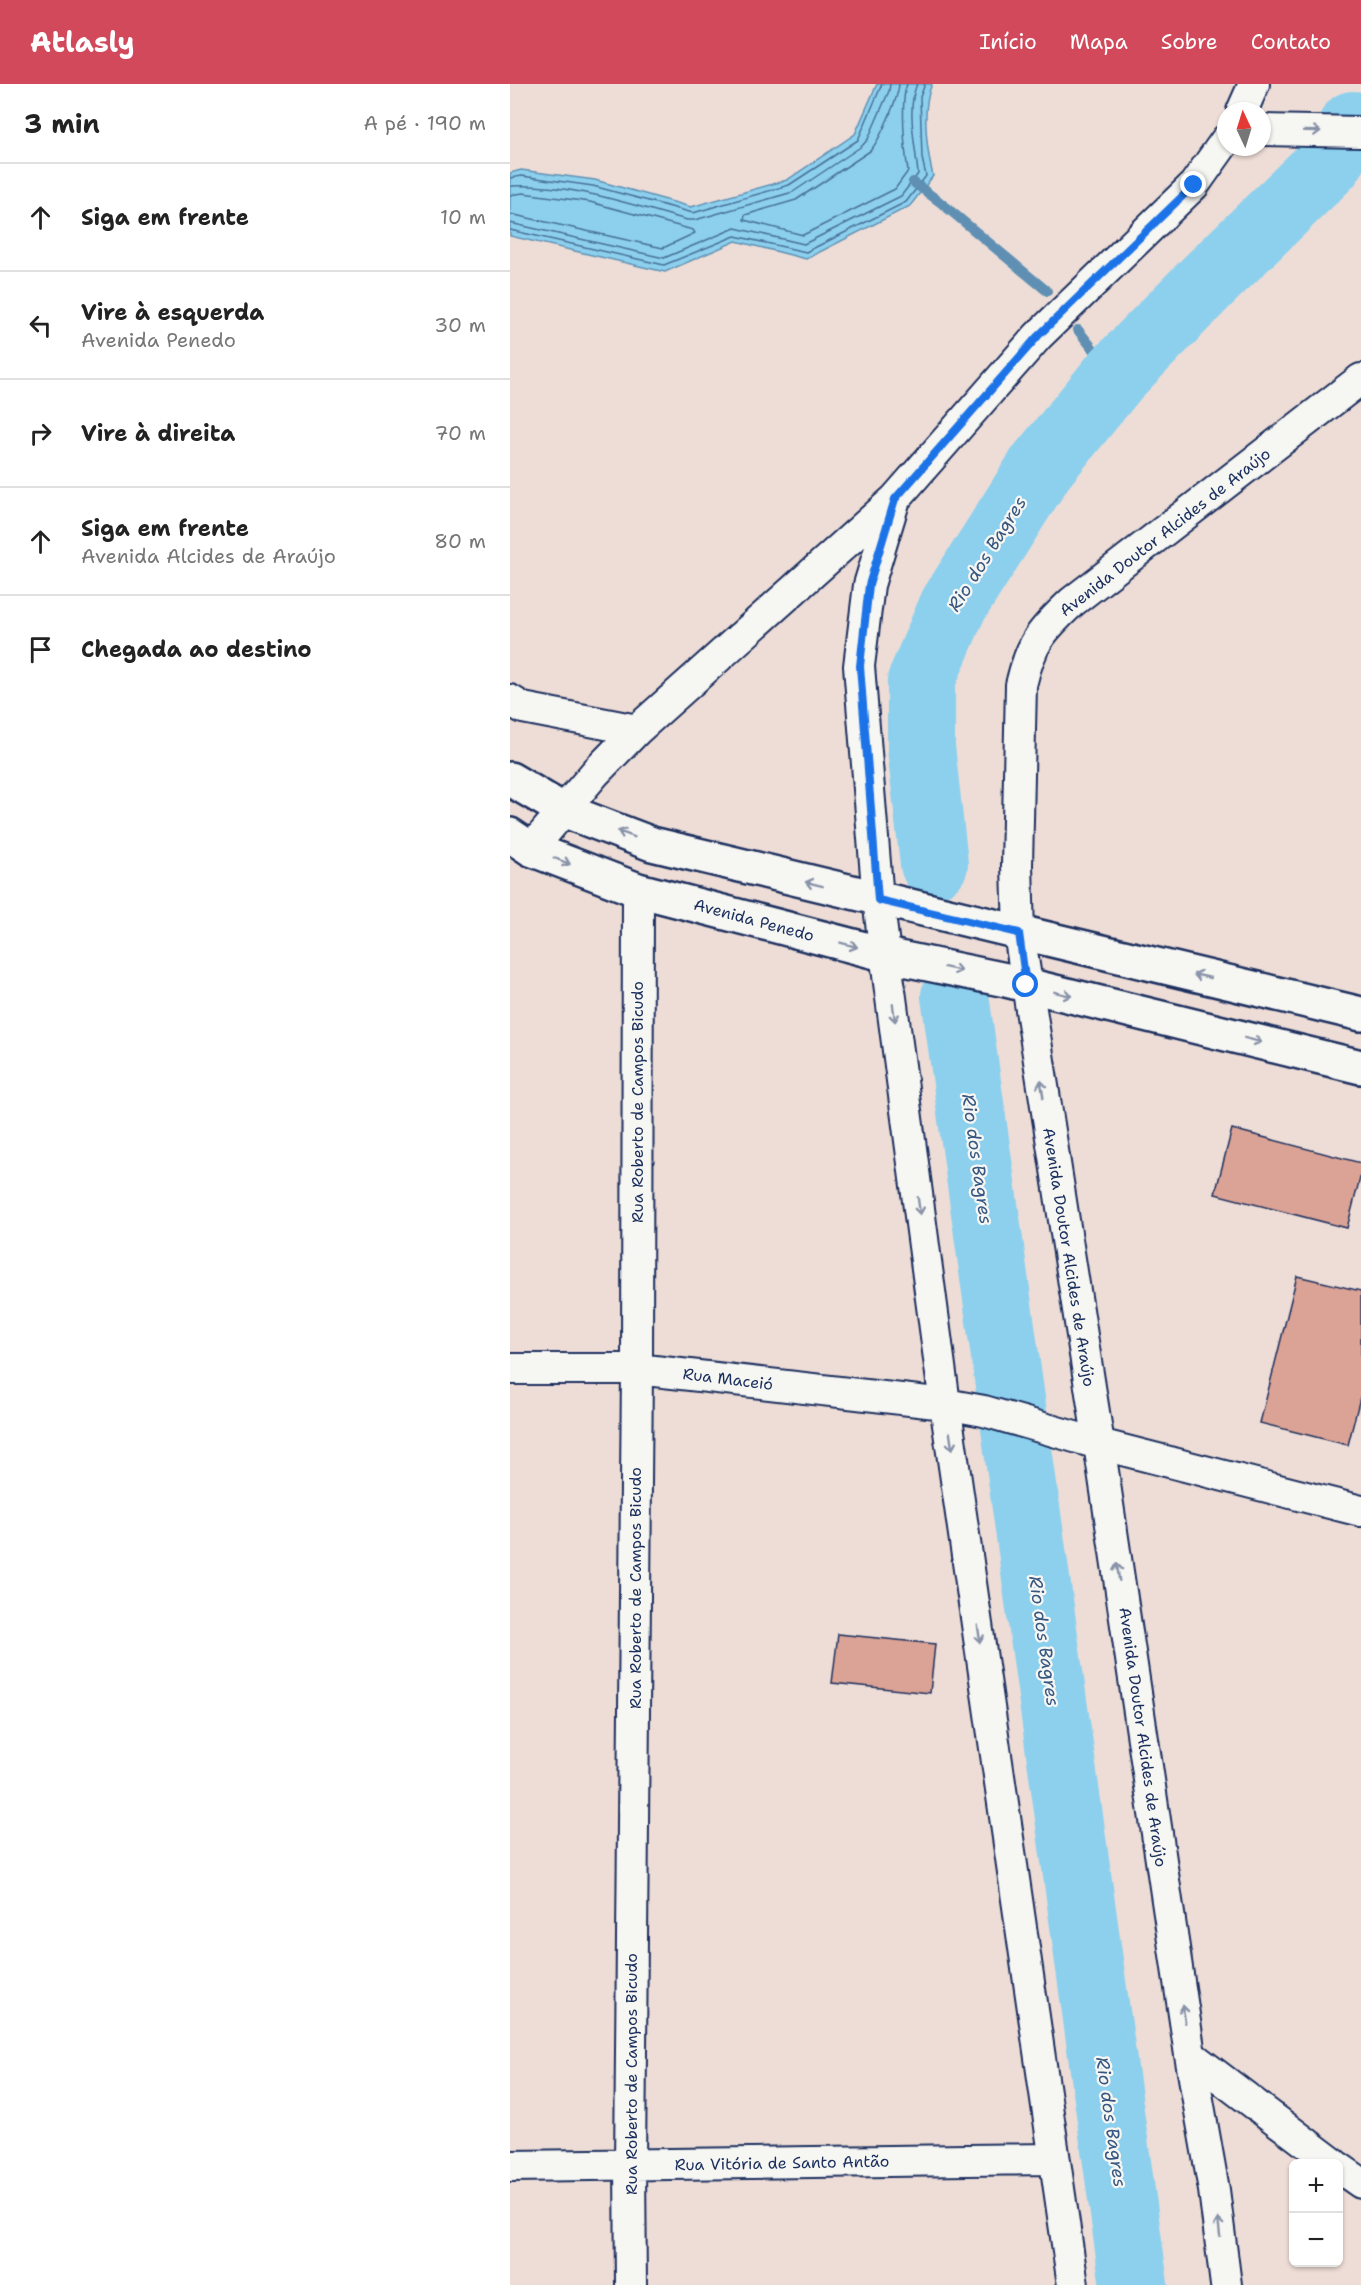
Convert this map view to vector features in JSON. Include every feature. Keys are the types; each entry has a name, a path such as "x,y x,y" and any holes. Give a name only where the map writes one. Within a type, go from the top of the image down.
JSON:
{"street":[{"path":"1246,102 1254,84"},
{"path":"1271,130 1361,132"},
{"path":"520,842 563,810 637,730 895,499 1038,336 1194,185 1217,153"},
{"name":"Avenida Doutor Alcides de Araújo","path":"1226,2285 1214,2190 1087,1440 1009,930 1017,865 1022,685 1027,659 1044,629 1072,602 1361,379"},
{"path":"895,499 869,585 860,666 885,901 945,1404 1073,2285"},
{"path":"510,700 523,708 637,730"},
{"path":"510,779 563,810 652,844 1361,1014"},
{"name":"Avenida Penedo","path":"520,842 638,890 893,956 1016,982 1361,1067"},
{"name":"Rua Roberto de Campos Bicudo","path":"631,2285 638,890"},
{"name":"Rua Maceió","path":"510,1369 637,1369 945,1404 984,1411 1361,1511"},
{"path":"1190,2055 1329,2159"},
{"name":"Rua Vitória de Santo Antão","path":"510,2166 1054,2158"},
{"path":"1343,2170 1361,2183"}],"water":[{"path":"877,84 932,84 926,117 927,142 933,176 910,206 806,259 736,241 665,272 510,236 510,173 521,170 595,180 691,207 787,180 855,134"}],"building":[{"path":"1232,1129 1361,1163 1361,1174 1347,1228 1215,1194"},
{"path":"1297,1276 1361,1291 1361,1394 1348,1445 1260,1423"},
{"path":"838,1634 935,1644 930,1693 832,1683"}],"waterway":[{"name":"Rio dos Bagres","path":"934,864 921,747 921,681 953,606 1041,467 1115,376 1328,164 1353,125"},
{"path":"1328,164 1361,166"},
{"name":"Rio dos Bagres","path":"913,182 1047,291"},
{"name":"Rio dos Bagres","path":"1078,330 1115,376"},
{"name":"Rio dos Bagres","path":"955,996 1134,2285"}],"route":[{"path":"1026,985 1019,933 878,900 860,666 869,585 895,499 1038,336 1194,185"}]}
